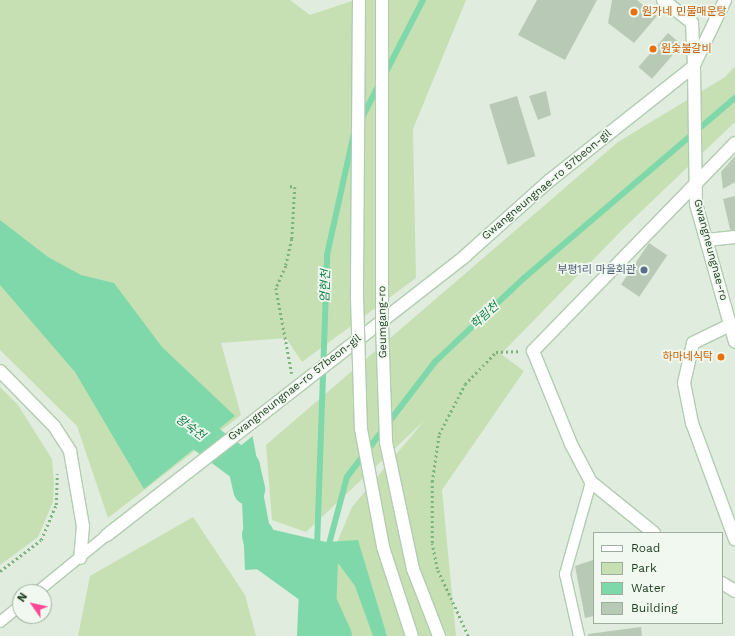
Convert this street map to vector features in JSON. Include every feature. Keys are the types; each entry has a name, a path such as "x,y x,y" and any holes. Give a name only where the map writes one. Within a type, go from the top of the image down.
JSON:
{"street":[{"path":"359,0 357,297 361,429 383,547 412,636"},
{"name":"Geumgang-ro","path":"382,0 382,317 386,442 413,569 439,636"},
{"name":"Gwangneungnae-ro","path":"663,0 692,23 696,204 735,342"},
{"path":"694,66 725,0"},
{"name":"Gwangneungnae-ro 57beon-gil","path":"108,535 412,295 465,256 549,181 664,87 694,66"},
{"path":"653,532 591,482 571,444 533,351 630,248 660,222 695,181 735,143"},
{"path":"707,240 735,237"},
{"path":"730,325 693,343 684,382 692,423 735,539"},
{"path":"0,371 54,426 70,451 83,526 80,558"},
{"path":"723,583 735,591"}],"lane":[{"path":"579,636 565,574 591,482"},
{"name":"Gwangneungnae-ro 57beon-gil","path":"47,584 108,535"},
{"path":"0,622 12,612"}],"path":[{"path":"290,186 295,187 292,239 286,266 276,288 295,388"},
{"path":"468,636 437,569 432,543 432,482 439,434 465,384 496,352 533,351"},
{"path":"0,571 41,540 56,504 57,466"}],"green space":[{"path":"0,0 290,0 310,15 355,0 466,0 413,129 416,278 302,362 286,338 221,343 241,415 108,518 77,426 0,350"},
{"path":"735,66 735,122 627,225 501,354 524,371 442,490 456,636 326,636 331,557 352,507 424,421 306,532 272,520 266,445 618,142 725,77"},
{"path":"0,387 18,405 52,459 54,483 53,502 38,537 0,565"},
{"path":"193,517 245,595 256,636 78,636 90,576"}],"water":[{"path":"0,220 48,257 81,275 114,283 162,347 235,416 144,489 75,372 0,285"},
{"path":"252,433 270,529 326,542 358,540 387,636 373,636 355,586 338,563 335,636 297,636 299,590 289,567 245,570 242,501 224,457"}],"pier":[{"path":"250,432 254,435 223,460 223,456"}],"building":[{"path":"537,0 597,0 565,60 518,35"},
{"path":"612,0 637,0 657,16 634,43 608,23"},
{"path":"668,33 682,45 652,79 638,67"},
{"path":"546,91 551,115 538,120 529,96"},
{"path":"517,96 535,156 508,165 489,104"},
{"path":"735,156 735,182 723,189 721,172"},
{"path":"735,196 735,232 731,233 723,199"},
{"name":"부평1리 마을회관","path":"649,243 667,255 639,297 621,284"},
{"path":"593,560 593,616 585,618 575,566"},
{"path":"641,627 642,636 588,636 588,634"}],"waterway":[{"name":"엄현천","path":"385,74 423,0"},
{"name":"엄현천","path":"362,118 379,85"},
{"name":"학림천","path":"328,548 347,477 435,362 523,279 735,98"},
{"name":"엄현천","path":"317,547 327,255 354,133"},
{"name":"왕숙천","path":"171,413 244,467 249,489"},
{"name":"왕숙천","path":"258,535 262,553 316,592 336,636"}],"place":[{"name":"원가네 민물매운탕","path":"634,12"},
{"name":"원숯불갈비","path":"653,49"},
{"name":"부평1리 마을회관","path":"644,270"},
{"name":"하마네식탁","path":"721,357"}]}
